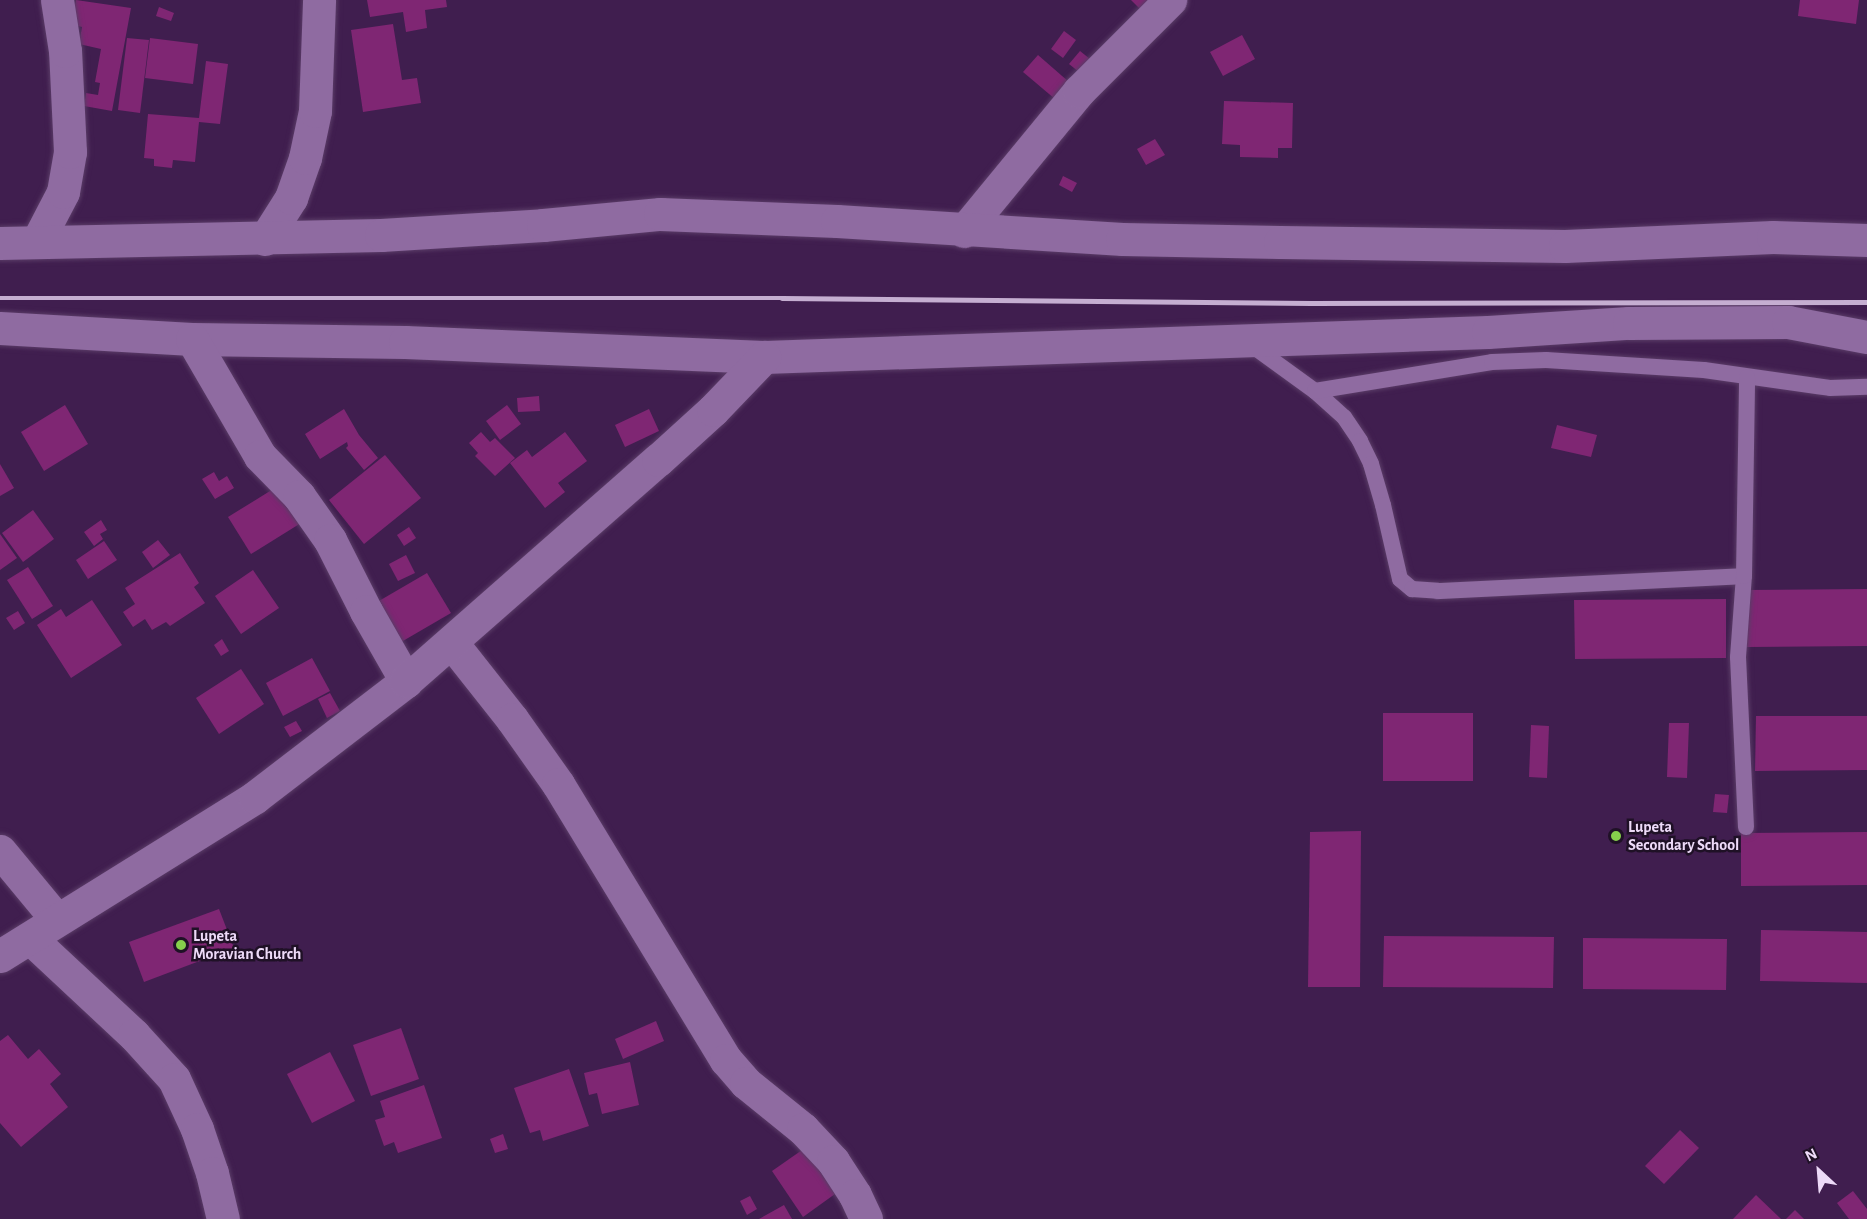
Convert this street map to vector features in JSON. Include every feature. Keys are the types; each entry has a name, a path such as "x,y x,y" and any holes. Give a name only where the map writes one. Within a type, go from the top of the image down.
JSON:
{"street":[{"path":"37,242 63,192 70,152 65,51 57,0"},
{"path":"265,239 291,198 305,158 315,111 320,0"},
{"path":"964,231 1079,92 1170,0"},
{"path":"0,243 265,239 543,225 660,214 837,221 964,231 1145,239 1565,246 1773,237 1867,240"},
{"path":"0,328 192,339 417,342 764,357 1488,332 1629,323 1788,322 1867,338"},
{"path":"192,339 260,456 316,517 406,681"},
{"path":"0,956 255,797 406,681 452,643 705,417 764,357"},
{"path":"452,643 512,718 558,784 726,1060 746,1083 803,1129 832,1161 855,1195 866,1219"},
{"path":"0,851 57,920"},
{"path":"30,938 134,1035 174,1079 212,1173 223,1219"}],"lane":[{"path":"1244,340 1315,391 1344,417 1360,441 1371,464 1400,579 1412,589 1438,591 1744,576"},
{"path":"1315,391 1492,362 1546,360 1660,366 1830,388 1867,387"},
{"path":"1746,827 1737,657 1744,576 1747,377"}],"building":[{"path":"76,0 131,8 112,111 84,106 86,93 98,95 100,83 95,82 101,49 79,44 82,27 71,24"},
{"path":"367,0 446,0 447,7 425,10 427,28 406,32 403,12 370,17"},
{"path":"1131,0 1156,0 1144,13"},
{"path":"1800,0 1859,0 1856,24 1798,16"},
{"path":"159,7 174,13 171,21 156,16"},
{"path":"393,24 402,80 417,78 421,103 363,112 351,30"},
{"path":"1064,31 1076,40 1063,58 1051,49"},
{"path":"1242,35 1255,59 1223,76 1210,52"},
{"path":"127,38 149,40 140,113 118,110"},
{"path":"150,38 198,44 193,84 145,78"},
{"path":"1080,51 1090,59 1079,72 1069,64"},
{"path":"1038,55 1069,82 1055,99 1023,72"},
{"path":"206,61 228,64 220,124 199,122 195,162 173,160 172,168 154,166 154,159 144,158 148,114 199,118"},
{"path":"1224,101 1293,103 1292,148 1278,148 1278,158 1240,157 1240,145 1222,144"},
{"path":"1155,139 1165,155 1146,165 1137,149"},
{"path":"1063,176 1077,183 1072,192 1059,185"},
{"path":"539,396 540,411 518,412 517,398"},
{"path":"65,405 88,444 44,471 21,432"},
{"path":"507,405 521,424 500,440 486,421"},
{"path":"344,409 359,435 378,458 364,470 346,448 347,442 320,459 305,434"},
{"path":"649,409 659,431 625,447 615,425"},
{"path":"1557,425 1597,435 1591,457 1551,448"},
{"path":"481,432 490,442 495,438 515,458 495,476 475,456 478,453 469,443"},
{"path":"565,432 587,461 558,483 565,492 545,508 510,463 527,450 532,457"},
{"path":"385,455 421,498 364,544 329,500"},
{"path":"0,464 14,488 0,496"},
{"path":"214,472 219,481 227,476 234,488 215,499 202,479"},
{"path":"278,486 301,523 251,554 228,517"},
{"path":"33,510 54,539 23,562 2,533"},
{"path":"101,520 107,530 100,534 103,539 94,546 84,532"},
{"path":"409,527 416,538 404,546 397,535"},
{"path":"0,534 17,558 0,570"},
{"path":"158,540 170,555 153,568 142,552"},
{"path":"104,541 117,560 88,579 76,560"},
{"path":"180,553 199,583 194,587 205,603 170,626 166,622 152,630 145,619 133,627 123,612 135,604 125,588"},
{"path":"406,555 415,573 398,581 389,564"},
{"path":"28,567 53,606 32,619 7,580"},
{"path":"253,570 279,608 241,634 215,596"},
{"path":"427,573 451,613 396,645 372,605"},
{"path":"1867,589 1867,646 1747,647 1746,590"},
{"path":"1726,599 1726,658 1575,659 1574,600"},
{"path":"92,600 122,645 71,678 37,625 61,609 66,617"},
{"path":"18,611 25,623 14,630 6,618"},
{"path":"222,639 229,651 221,656 214,645"},
{"path":"312,658 330,691 283,716 266,683"},
{"path":"241,669 264,704 219,734 196,698"},
{"path":"330,693 340,711 327,718 318,699"},
{"path":"1383,713 1473,713 1473,781 1383,781"},
{"path":"1756,716 1867,716 1867,770 1755,771"},
{"path":"296,721 302,731 290,737 284,727"},
{"path":"1669,723 1689,723 1687,778 1667,777"},
{"path":"1531,725 1549,726 1547,778 1529,777"},
{"path":"1715,794 1729,795 1727,813 1713,812"},
{"path":"1361,831 1360,987 1308,987 1310,832"},
{"path":"1867,832 1867,885 1741,886 1741,833"},
{"name":"Lupeta Moravian Church","path":"219,909 234,948 144,982 129,942"},
{"path":"1761,930 1867,932 1867,983 1760,981"},
{"path":"1384,936 1554,937 1553,988 1383,987"},
{"path":"1583,938 1727,939 1726,990 1583,989"},
{"path":"656,1021 664,1041 623,1059 615,1039"},
{"path":"401,1028 419,1079 371,1096 353,1045"},
{"path":"8,1035 28,1059 39,1049 61,1074 50,1084 68,1107 21,1147 0,1123 0,1041"},
{"path":"330,1052 355,1101 312,1123 287,1074"},
{"path":"630,1062 639,1105 602,1114 597,1093 589,1095 584,1073"},
{"path":"569,1069 589,1126 543,1141 540,1130 530,1133 514,1088"},
{"path":"424,1085 442,1138 398,1153 394,1142 384,1146 375,1120 385,1117 380,1101"},
{"path":"1680,1130 1699,1148 1664,1184 1645,1166"},
{"path":"503,1134 508,1149 495,1153 490,1139"},
{"path":"805,1148 835,1194 803,1217 772,1171"},
{"path":"1853,1191 1867,1209 1867,1219 1849,1219 1837,1203"},
{"path":"1756,1195 1781,1219 1733,1219"},
{"path":"750,1196 757,1209 747,1215 740,1201"},
{"path":"784,1205 792,1219 759,1219"},
{"path":"1795,1210 1804,1219 1786,1219"}],"railway":[{"path":"0,298 782,298 1311,303 1867,302"}],"place":[{"name":"Lupeta Secondary School","path":"1616,836"},
{"name":"Lupeta Moravian Church","path":"181,945"}]}
